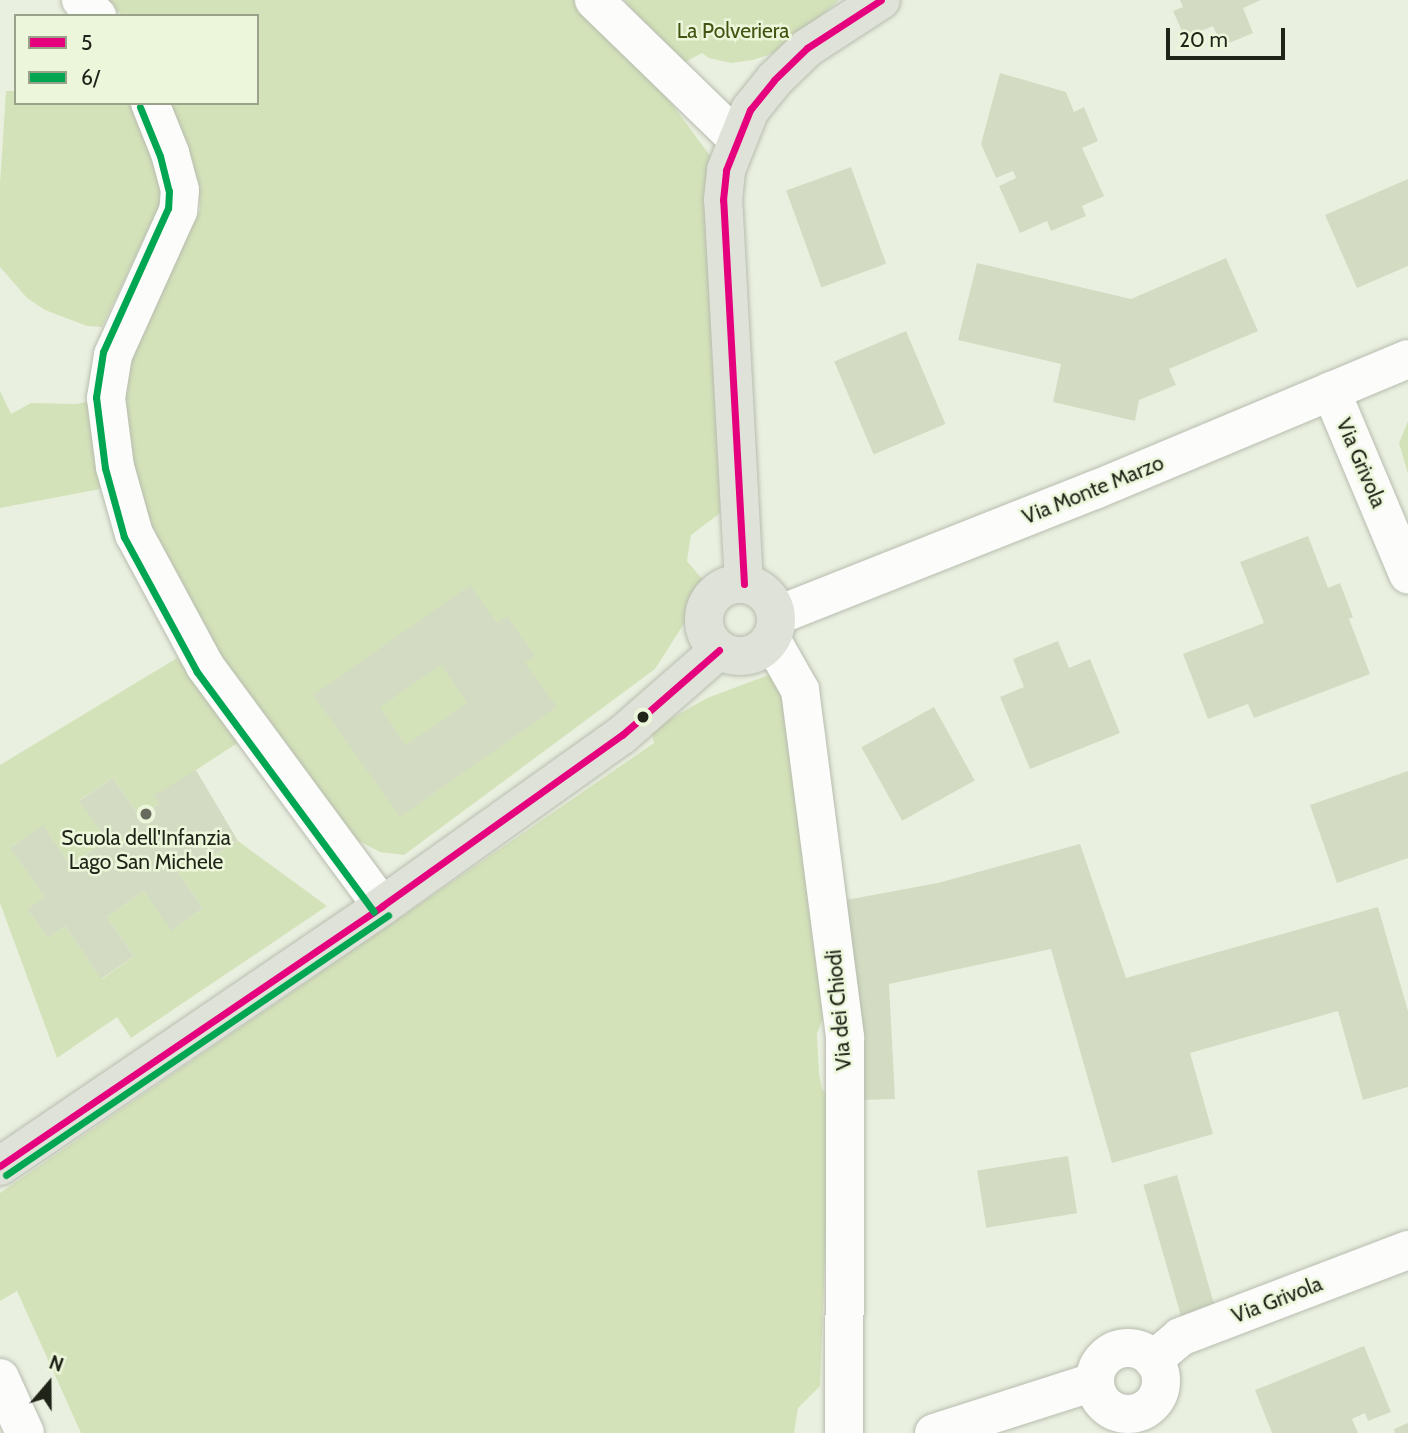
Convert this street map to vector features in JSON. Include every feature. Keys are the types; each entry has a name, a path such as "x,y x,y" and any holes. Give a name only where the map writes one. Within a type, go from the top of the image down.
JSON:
{"main road":[{"path":"744,584 723,201 726,170 750,110 774,80 807,48 881,0"},
{"path":"732,584 744,584 766,595 774,628 754,654 730,656 719,650 705,631 706,608 720,589 732,584"},
{"path":"0,1166 382,906 622,735 719,650"}],"street":[{"path":"81,0 95,14"},
{"path":"594,0 737,139"},
{"path":"151,105 178,175 178,211 113,355 106,398 115,467 134,534 205,666 382,906"},
{"name":"Via Monte Marzo","path":"774,628 1408,359"},
{"name":"Via Grivola","path":"1331,391 1408,574"},
{"name":"Via dei Chiodi","path":"774,628 800,690 845,1037 844,1433"},
{"name":"Via Grivola","path":"1153,1360 1180,1337 1408,1250"},
{"path":"1124,1348 1140,1350 1153,1360 1159,1371 1158,1395 1150,1406 1139,1412 1115,1412 1104,1405 1094,1382 1098,1367 1108,1354 1124,1348"},
{"path":"0,1378 25,1433"},
{"path":"934,1433 1094,1382"}],"green space":[{"path":"106,0 575,0 643,65 714,161 720,513 691,535 687,561 703,580 694,608 655,669 404,855 380,852 357,840 278,747 143,536 128,481 0,508 0,391 11,414 31,403 76,404 106,398 131,355 200,210 198,180 171,105 259,105 259,14 121,14"},
{"name":"La Polveriera","path":"624,0 839,0 787,45 771,54 731,63 709,58 702,53 678,66"},
{"path":"6,91 14,91 14,105 133,105 164,177 160,205 102,327 87,326 45,310 27,298 0,267 0,184"},
{"path":"1408,421 1408,474 1399,443"},
{"name":"Scuola dell'Infanzia Lago San Michele","path":"177,658 239,742 196,770 159,804 140,817 113,778 80,800 107,840 70,865 43,826 11,847 45,897 28,910 48,938 65,926 102,979 134,956 107,917 144,891 172,930 203,908 176,869 192,858 197,866 238,841 327,906 131,1038 117,1017 57,1058 0,903 0,765"},
{"path":"771,674 780,679 823,1018 817,1034 819,1074 822,1089 831,1098 820,1386 798,1408 794,1433 81,1433 17,1291 0,1301 0,1193 654,743 651,730 707,698"}],"building":[{"path":"1180,0 1261,0 1243,8 1253,33 1222,46 1213,26 1185,38 1173,11 1183,7"},
{"path":"1000,73 1066,92 1074,112 1084,107 1098,141 1082,148 1104,196 1082,206 1086,216 1051,231 1047,221 1020,233 999,186 1016,178 1013,171 996,178 981,144"},
{"path":"851,167 886,264 821,287 786,191"},
{"path":"1408,179 1408,266 1357,288 1325,215"},
{"path":"1226,258 1258,331 1169,369 1176,385 1139,400 1135,421 1053,402 1061,364 958,340 977,263 1131,299"},
{"path":"906,331 945,424 874,454 834,361"},
{"path":"1308,536 1328,588 1340,583 1353,617 1349,619 1370,674 1254,718 1248,704 1208,719 1183,654 1264,623 1240,562"},
{"path":"470,585 497,623 507,616 535,656 525,663 557,707 400,817 313,695","holes":["441,665 467,703 406,745 380,707"]},
{"path":"1058,641 1069,668 1090,659 1120,733 1030,769 1000,697 1024,687 1013,659"},
{"path":"934,707 975,780 902,821 861,747"},
{"path":"196,770 238,841 196,866 192,858 176,869 203,908 171,931 144,891 107,917 134,956 101,979 65,926 48,938 27,909 45,897 10,848 43,825 70,865 107,840 79,801 113,778 140,817 159,804 154,795"},
{"path":"1408,771 1408,858 1337,883 1310,805"},
{"path":"1080,844 1126,978 1378,907 1408,1011 1408,1087 1363,1100 1338,1011 1190,1053 1213,1134 1112,1163 1051,949 889,984 895,1099 860,1100 840,901 938,883"},
{"path":"1068,1156 1077,1213 986,1228 977,1170"},
{"path":"1177,1175 1218,1316 1184,1326 1143,1185"},
{"path":"1364,1346 1391,1412 1368,1421 1365,1413 1352,1419 1358,1433 1272,1433 1255,1390"},
{"path":"1408,1423 1408,1433 1395,1433 1394,1429"}],"transit line":[{"name":"5","path":"744,584 723,200 726,170 750,110 774,80 807,48 881,0"},
{"name":"6/","path":"140,107 160,156 169,191 168,208 103,352 96,397 105,468 124,537 197,672 374,912"},
{"name":"5","path":"0,1166 382,906 622,735 719,650"},
{"name":"6/","path":"6,1175 388,915"}],"place":[{"name":"Scuola dell'Infanzia Lago San Michele","path":"146,814"}]}
